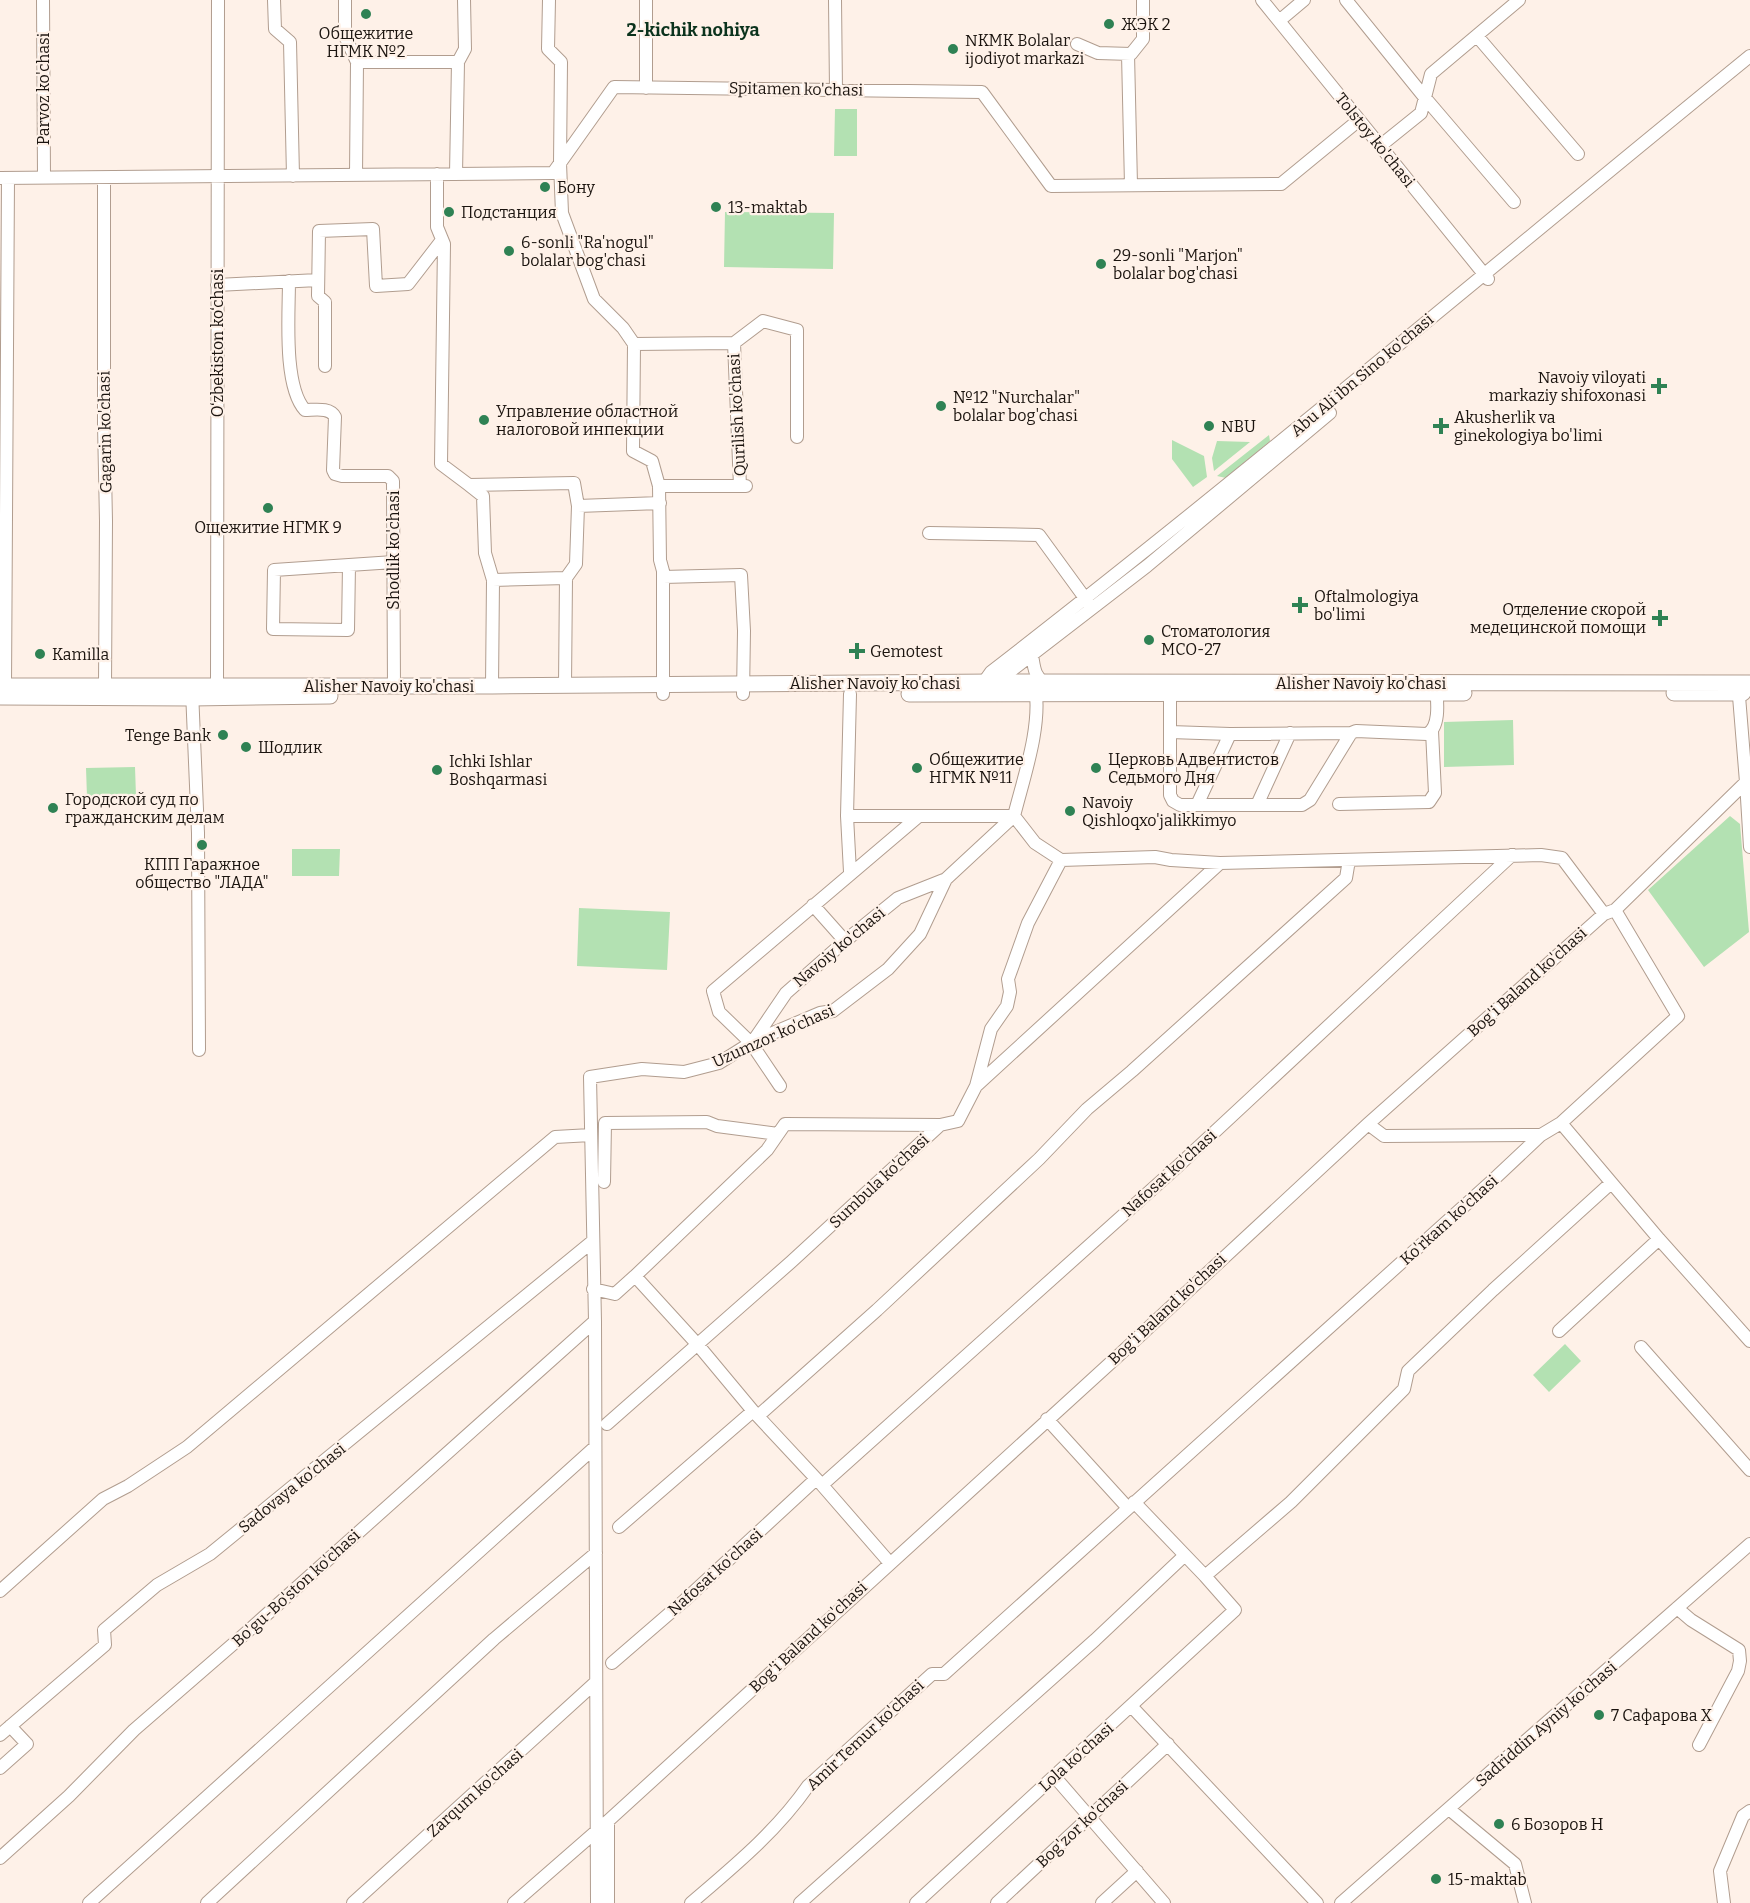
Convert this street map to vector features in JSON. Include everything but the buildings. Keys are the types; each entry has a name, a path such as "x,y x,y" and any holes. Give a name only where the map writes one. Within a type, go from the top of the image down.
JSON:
{"main road":[{"name":"Alisher Navoiy ko'chasi","path":"2,690 105,686 192,692 217,686 565,686 663,690"},
{"name":"Alisher Navoiy ko'chasi","path":"743,689 850,694 1039,686 1170,689 1744,688"},
{"name":"Alisher Navoiy ko'chasi","path":"2,690 192,692 986,688"}],"street":[{"name":"Parvoz ko'chasi","path":"43,0 44,177"},
{"name":"O‘zbekiston ko‘chasi","path":"217,686 218,0"},
{"path":"274,0 275,29 290,42 293,176"},
{"path":"345,0 345,36 357,62 356,175"},
{"path":"456,174 458,62 465,49 464,0"},
{"path":"549,0 548,49 561,62 562,213 594,299 623,328 634,345 633,451 652,461 659,486 660,560 663,577 663,690"},
{"path":"646,0 646,88"},
{"path":"836,0 836,90"},
{"path":"1131,185 1129,54 1143,39 1143,0"},
{"name":"Tolstoy ko'chasi","path":"1262,0 1486,276"},
{"path":"1279,21 1304,0"},
{"path":"1346,0 1425,99 1514,202"},
{"path":"1380,146 1421,113 1431,74 1519,0"},
{"path":"1477,36 1578,154"},
{"path":"1077,44 1098,54 1129,54"},
{"name":"Abu Ali ibn Sino ko'chasi","path":"986,688 991,672 1147,566 1486,276 1750,56"},
{"path":"357,62 458,62"},
{"name":"Abu Ali ibn Sino ko'chasi","path":"1486,276 1750,67"},
{"name":"Spitamen ko'chasi","path":"560,163 614,87 982,92 1051,186 1281,184 1359,120"},
{"path":"2,690 4,178 553,173 560,163"},
{"path":"437,174 437,227 444,244 441,464 483,496 485,553 493,580 492,686"},
{"name":"Gagarin ko'chasi","path":"104,178 105,686"},
{"path":"326,366 325,302 318,296 319,231 373,229 376,286 408,284 442,240"},
{"path":"217,285 318,280"},
{"name":"Shodlik ko'chasi","path":"289,281 290,374 300,403 305,410 328,410 335,417 333,470 335,474 388,476 393,481 394,686"},
{"name":"Qurilish ko'chasi","path":"659,486 743,486 734,343 763,321 797,330 796,437"},
{"path":"634,345 734,343"},
{"path":"468,485 574,483 578,506 576,564 566,578 565,686"},
{"path":"578,506 660,503"},
{"path":"928,533 1039,535 1089,604"},
{"path":"349,565 348,630 273,629 274,570 349,565 394,562"},
{"path":"663,577 741,575 744,631 743,689"},
{"path":"493,580 566,578"},
{"name":"Abu Ali ibn Sino ko'chasi","path":"986,688 1032,655 1089,604"},
{"path":"1014,816 1030,755 1038,706 1040,680 1035,672 1032,655"},
{"path":"1339,804 1429,802 1435,793 1432,731 1435,725 1436,688"},
{"path":"1744,688 1750,847"},
{"path":"1170,689 1170,795 1173,801 1180,805 1302,804 1310,800 1351,733"},
{"path":"192,692 198,833 199,1050"},
{"path":"850,694 848,816 850,872"},
{"path":"1170,732 1230,734 1351,733 1356,731 1427,734 1432,731"},
{"path":"1257,805 1290,733"},
{"path":"1197,805 1230,734"},
{"name":"Bog'i Baland ko'chasi","path":"514,1903 608,1821 1368,1124 1610,912 1746,782"},
{"path":"848,816 1014,816"},
{"path":"780,1086 752,1042 719,1012 713,991 850,872 919,816"},
{"path":"1014,816 1035,843 1061,860 1155,857 1220,863 1512,855 1562,858 1610,912"},
{"name":"Uzumzor ko'chasi","path":"591,1135 590,1077 642,1069 684,1072 719,1063 752,1042 820,1013 833,1011 888,969 920,934 946,879 1014,816"},
{"name":"Nafosat ko'chasi","path":"612,1663 1178,1166 1512,855"},
{"path":"976,1086 991,1029 1007,1006 1010,992 1008,978 1028,923 1061,860"},
{"path":"619,1527 877,1310 1040,1159 1087,1109 1346,878 1349,860"},
{"name":"Sumbula ko'chasi","path":"607,1424 791,1262 940,1125 958,1121 976,1086 1220,863"},
{"name":"Navoiy ko'chasi","path":"752,1042 786,993 845,941 898,898 946,879"},
{"path":"813,905 845,941"},
{"name":"Ko'rkam ko'chasi","path":"1131,1505 1492,1181 1541,1134 1561,1123 1678,1016 1610,912"},
{"path":"604,1182 604,1123 707,1122 717,1126 778,1134"},
{"path":"1561,1123 1659,1239 1750,1341"},
{"path":"593,1289 615,1294 767,1150 785,1124 940,1125"},
{"path":"1368,1124 1384,1136 1541,1134"},
{"path":"0,1591 103,1499 129,1486 187,1447 555,1137 591,1135 595,1321 597,1903"},
{"path":"1047,1419 1205,1576 1291,1502 1404,1389 1408,1371 1492,1290 1611,1183"},
{"path":"1559,1331 1659,1239"},
{"name":"Sadovaya ko'chasi","path":"0,1734 105,1645 104,1630 157,1585 210,1554 592,1241"},
{"path":"635,1276 889,1562"},
{"name":"Bo'gu-Bo'ston ko'chasi","path":"0,1858 69,1796 134,1730 304,1582 595,1321"},
{"path":"1641,1347 1750,1470"},
{"path":"89,1903 594,1448"},
{"name":"Amir Temur ko'chasi","path":"691,1903 761,1842 797,1802 808,1786 932,1674 944,1674 1131,1505"},
{"name":"Sadriddin Ayniy ko'chasi","path":"1341,1903 1750,1544"},
{"path":"207,1903 494,1639 596,1553"},
{"path":"800,1903 1095,1640 1184,1557"},
{"name":"Lola ko'chasi","path":"916,1903 1235,1610 1205,1576"},
{"path":"1677,1608 1691,1620 1739,1650 1738,1671 1699,1745"},
{"name":"Zarqum ko'chasi","path":"353,1903 596,1682"},
{"path":"1132,1707 1317,1903"},
{"path":"0,1768 27,1744 10,1726"},
{"name":"Bog'zor ko'chasi","path":"997,1903 1168,1744"},
{"path":"1054,1776 1164,1903"},
{"path":"1449,1809 1515,1864 1525,1903"},
{"path":"1724,1903 1720,1871 1743,1816 1750,1811"},
{"path":"608,1821 608,1903"},
{"path":"1102,1903 1137,1871"}],"green space":[{"path":"835,109 857,109 857,156 834,156"},
{"path":"725,212 834,213 833,269 724,267"},
{"path":"1269,435 1270,441 1226,478 1217,476"},
{"path":"1172,440 1204,456 1207,477 1193,487 1172,459"},
{"path":"1217,441 1250,442 1214,471 1212,458"},
{"path":"1513,720 1514,765 1444,767 1444,722"},
{"path":"135,767 136,796 87,797 86,768"},
{"path":"1730,816 1740,824 1749,932 1704,967 1648,890"},
{"path":"292,849 340,849 339,876 292,876"},
{"path":"579,908 670,912 667,970 577,966"},
{"path":"1565,1344 1581,1361 1549,1392 1533,1375"}],"place":[{"name":"Общежитие НГМК №2","path":"366,14"},
{"name":"ЖЭК 2","path":"1109,24"},
{"name":"NKMK Bolalar ijodiyot markazi","path":"953,49"},
{"name":"Бону","path":"545,187"},
{"name":"13-maktab","path":"716,207"},
{"name":"Подстанция","path":"449,212"},
{"name":"6-sonli \"Ra'nogul\" bolalar bog'chasi","path":"509,251"},
{"name":"29-sonli \"Marjon\" bolalar bog'chasi","path":"1101,264"},
{"name":"Navoiy viloyati markaziy shifoxonasi","path":"1659,386"},
{"name":"№12 \"Nurchalar\" bolalar bog'chasi","path":"941,406"},
{"name":"Управление областной налоговой инпекции","path":"484,420"},
{"name":"NBU","path":"1209,426"},
{"name":"Akusherlik va ginekologiya bo'limi","path":"1441,426"},
{"name":"Ощежитие НГМК 9","path":"268,508"},
{"name":"Oftalmologiya bo'limi","path":"1300,605"},
{"name":"Отделение скорой медецинской помощи","path":"1660,618"},
{"name":"Стоматология МСО-27","path":"1149,640"},
{"name":"Gemotest","path":"857,651"},
{"name":"Kamilla","path":"40,654"},
{"name":"Tenge Bank","path":"223,735"},
{"name":"Шодлик","path":"246,747"},
{"name":"Общежитие НГМК №11","path":"917,768"},
{"name":"Церковь Адвентистов Седьмого Дня","path":"1096,768"},
{"name":"Ichki Ishlar Boshqarmasi","path":"437,770"},
{"name":"Городской суд по гражданским делам","path":"53,808"},
{"name":"Navoiy Qishloqxo'jalikkimyo","path":"1070,811"},
{"name":"КПП Гаражное общество \"ЛАДА\"","path":"202,845"},
{"name":"7 Сафарова Х","path":"1599,1715"},
{"name":"6 Бозоров Н","path":"1499,1824"},
{"name":"15-maktab","path":"1436,1879"}],"district":[{"name":"2-kichik nohiya","path":"693,30"}]}
